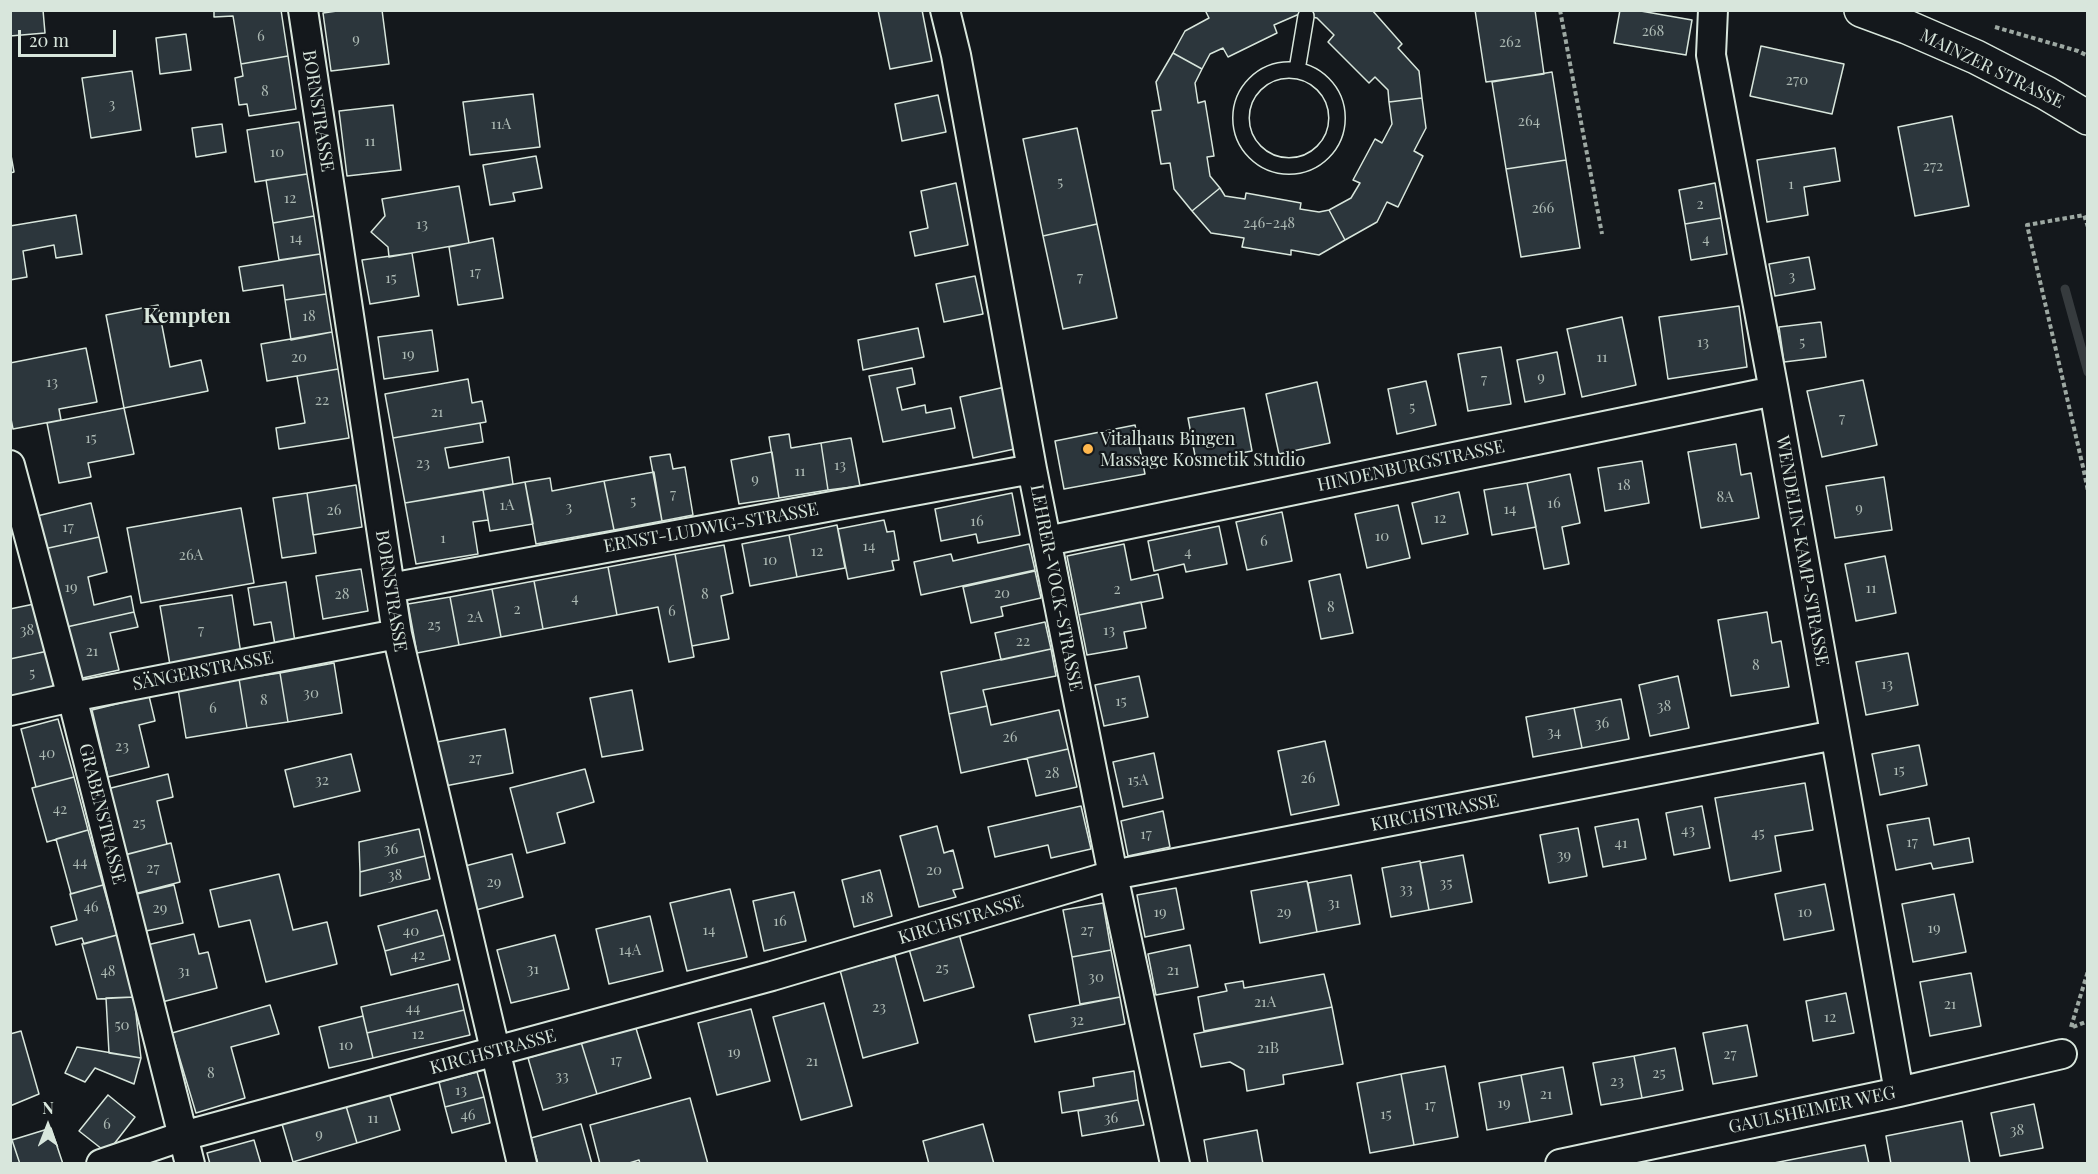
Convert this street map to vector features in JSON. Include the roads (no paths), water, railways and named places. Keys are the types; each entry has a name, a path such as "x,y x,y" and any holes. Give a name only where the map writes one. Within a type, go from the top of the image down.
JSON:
{"main road":[{"name":"MAINZER STRASSE","path":"1861,10 1976,57 2046,93 2088,118"}],"street":[{"name":"BORNSTRASSE","path":"303,10 397,634 522,1164"},
{"name":"LEHRER-VOCK-STRASSE","path":"945,10 956,55 1032,469 1113,875 1175,1164"},
{"name":"WENDELIN-KAMP-STRASSE","path":"1713,10 1711,55 1774,391 1899,1092"},
{"name":"HINDENBURGSTRASSE","path":"1047,541 1774,391"},
{"name":"GRABENSTRASSE","path":"10,465 72,697 190,1164"},
{"name":"ERNST-LUDWIG-STRASSE","path":"390,588 1032,469"},
{"name":"SÄNGERSTRASSE","path":"10,711 397,634"},
{"name":"KIRCHSTRASSE","path":"101,1164 183,1136 772,976 1113,875 1835,735"},
{"name":"GAULSHEIMER WEG","path":"1560,1164 1899,1092 2066,1041"}],"lane":[{"path":"1297,70 1306,16"},
{"path":"1282,70 1297,70 1312,76 1325,86 1333,100 1337,116 1334,132 1327,147 1315,158 1300,164 1283,165 1268,161 1255,152 1246,140 1241,125 1241,110 1250,90 1267,75 1282,70"}],"waterway":[{"path":"2065,289 2088,372"}],"place":[{"name":"Vitalhaus Bingen Massage Kosmetik Studio","path":"1088,449"}],"district":[{"name":"Kempten","path":"187,316"}]}
